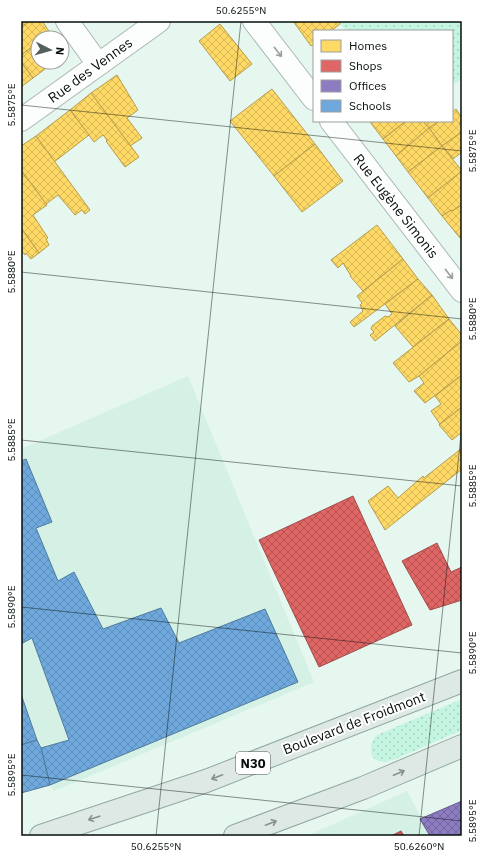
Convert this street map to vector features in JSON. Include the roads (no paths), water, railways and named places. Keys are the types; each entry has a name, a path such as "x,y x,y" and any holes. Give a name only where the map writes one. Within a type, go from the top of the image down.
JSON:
{"main road":[{"name":"Boulevard de Froidmont","path":"42,836 211,779 462,681"},
{"path":"243,835 363,788 462,746"}],"street":[{"path":"68,21 98,64"},
{"name":"Rue des Vennes","path":"21,120 159,21"},
{"path":"254,21 313,98"},
{"name":"Rue Eugène Simonis","path":"332,122 462,291"}]}
